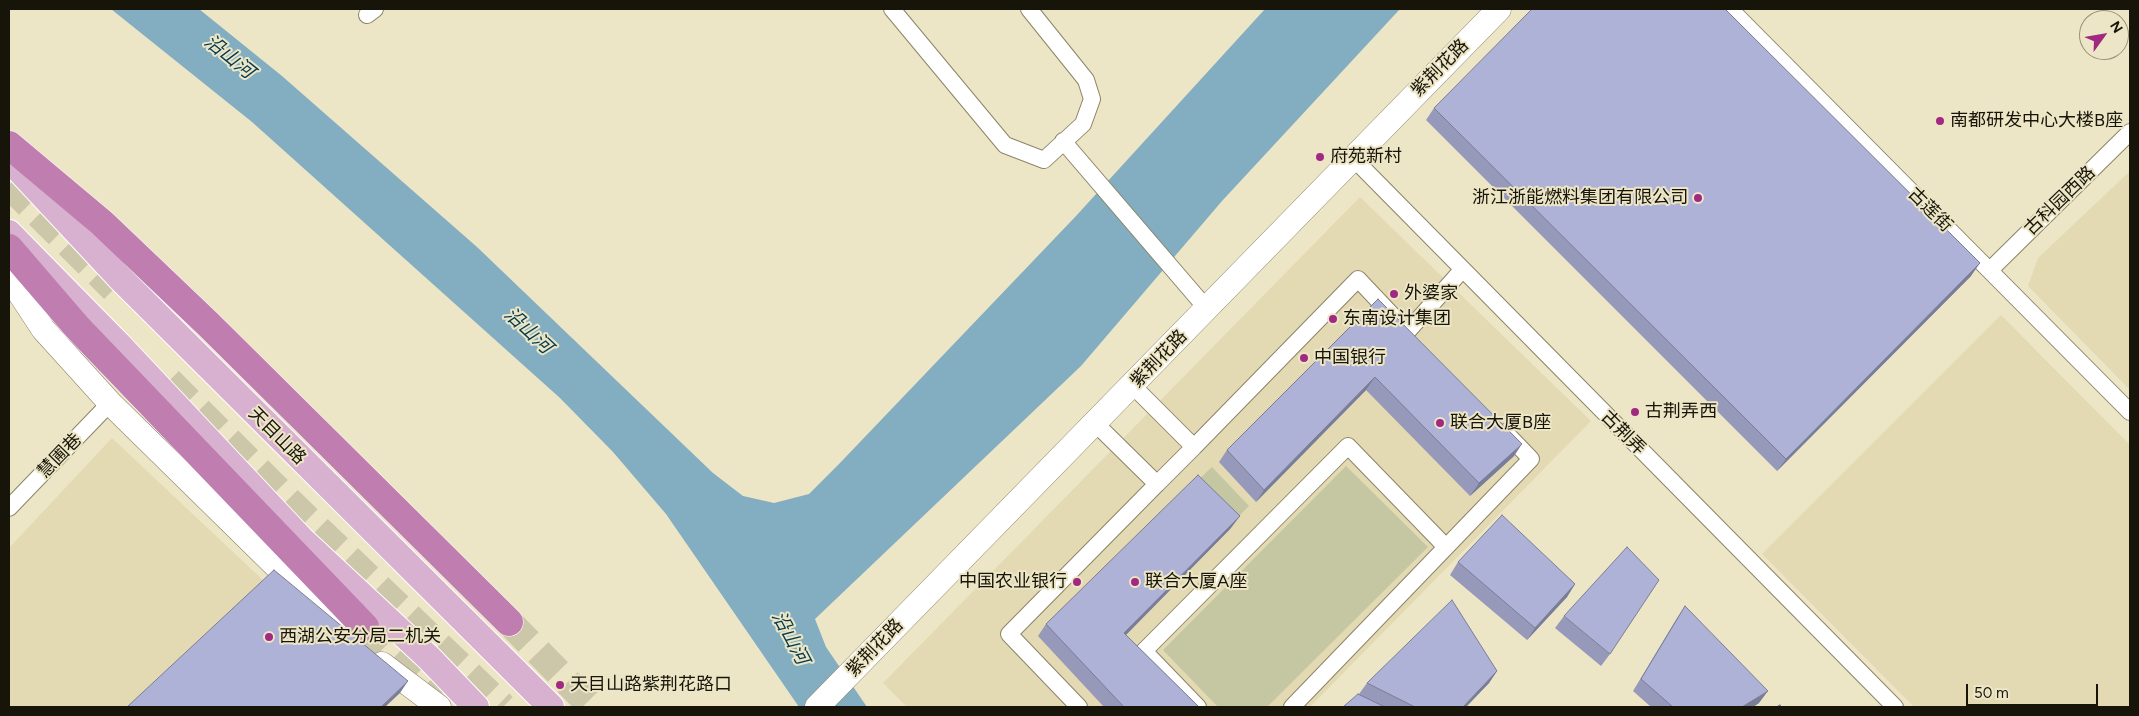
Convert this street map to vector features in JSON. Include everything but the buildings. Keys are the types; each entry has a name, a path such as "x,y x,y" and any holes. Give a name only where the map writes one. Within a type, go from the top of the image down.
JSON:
{"highway":[{"path":"9,145 102,223 201,317 509,622"},
{"path":"9,248 77,326 365,627"}],"main road":[{"name":"天目山路","path":"9,159 119,277 551,707"},
{"path":"9,233 118,344 301,539 429,658 476,707"}],"street":[{"path":"892,9 1005,144 1044,160 1084,124 1092,98 1086,80 1029,9"},
{"name":"紫荆花路","path":"817,707 1096,424 1352,158 1499,9"},
{"name":"古莲街","path":"1730,9 2130,412"},
{"name":"古科园西路","path":"1990,270 2130,132"},
{"path":"1063,141 1207,309"},
{"name":"古荆弄","path":"1352,158 1895,707"},
{"path":"1408,331 1462,270"},
{"path":"9,277 43,329 110,404 349,638 439,707"},
{"path":"1079,707 1009,634 1358,279 1422,345"},
{"path":"1133,386 1194,447"},
{"name":"慧圃巷","path":"9,508 110,404"},
{"path":"1096,424 1157,484"},
{"path":"1292,707 1532,459 1497,424"},
{"path":"1198,707 1144,651 1348,446 1446,547"}],"shaded area":[{"path":"2130,171 2130,390 2028,286 2038,258"},
{"path":"1360,197 1591,421 1310,707 907,707 883,683"},
{"path":"2001,315 2130,445 2130,707 1914,707 1762,554"},
{"path":"112,438 265,582 130,707 9,707 9,548"}],"green space":[{"path":"1346,466 1428,547 1267,707 1218,707 1163,650"},
{"path":"1212,467 1249,506 1232,523 1194,484"}],"water":[{"name":"沿山河","path":"111,9 199,9 282,76 477,247 713,473 743,496 774,503 809,494 839,464 1076,216 1265,9 1400,9 1222,201 1081,366 815,619 826,647 867,707 799,707 666,514 613,452 560,398 252,122"}],"tunnel":[{"path":"9,185 114,289"},
{"path":"169,381 292,504 503,707"},
{"path":"509,622 592,707"},
{"path":"365,627 438,697"}],"place":[{"name":"南都研发中心大楼B座","path":"1940,121"},
{"name":"府苑新村","path":"1320,157"},
{"name":"浙江浙能燃料集团有限公司","path":"1698,198"},
{"name":"外婆家","path":"1394,294"},
{"name":"东南设计集团","path":"1333,319"},
{"name":"中国银行","path":"1304,358"},
{"name":"古荆弄西","path":"1635,412"},
{"name":"联合大厦B座","path":"1440,423"},
{"name":"中国农业银行","path":"1077,582"},
{"name":"联合大厦A座","path":"1135,582"},
{"name":"西湖公安分局二机关","path":"269,637"},
{"name":"天目山路紫荆花路口","path":"560,685"}]}
